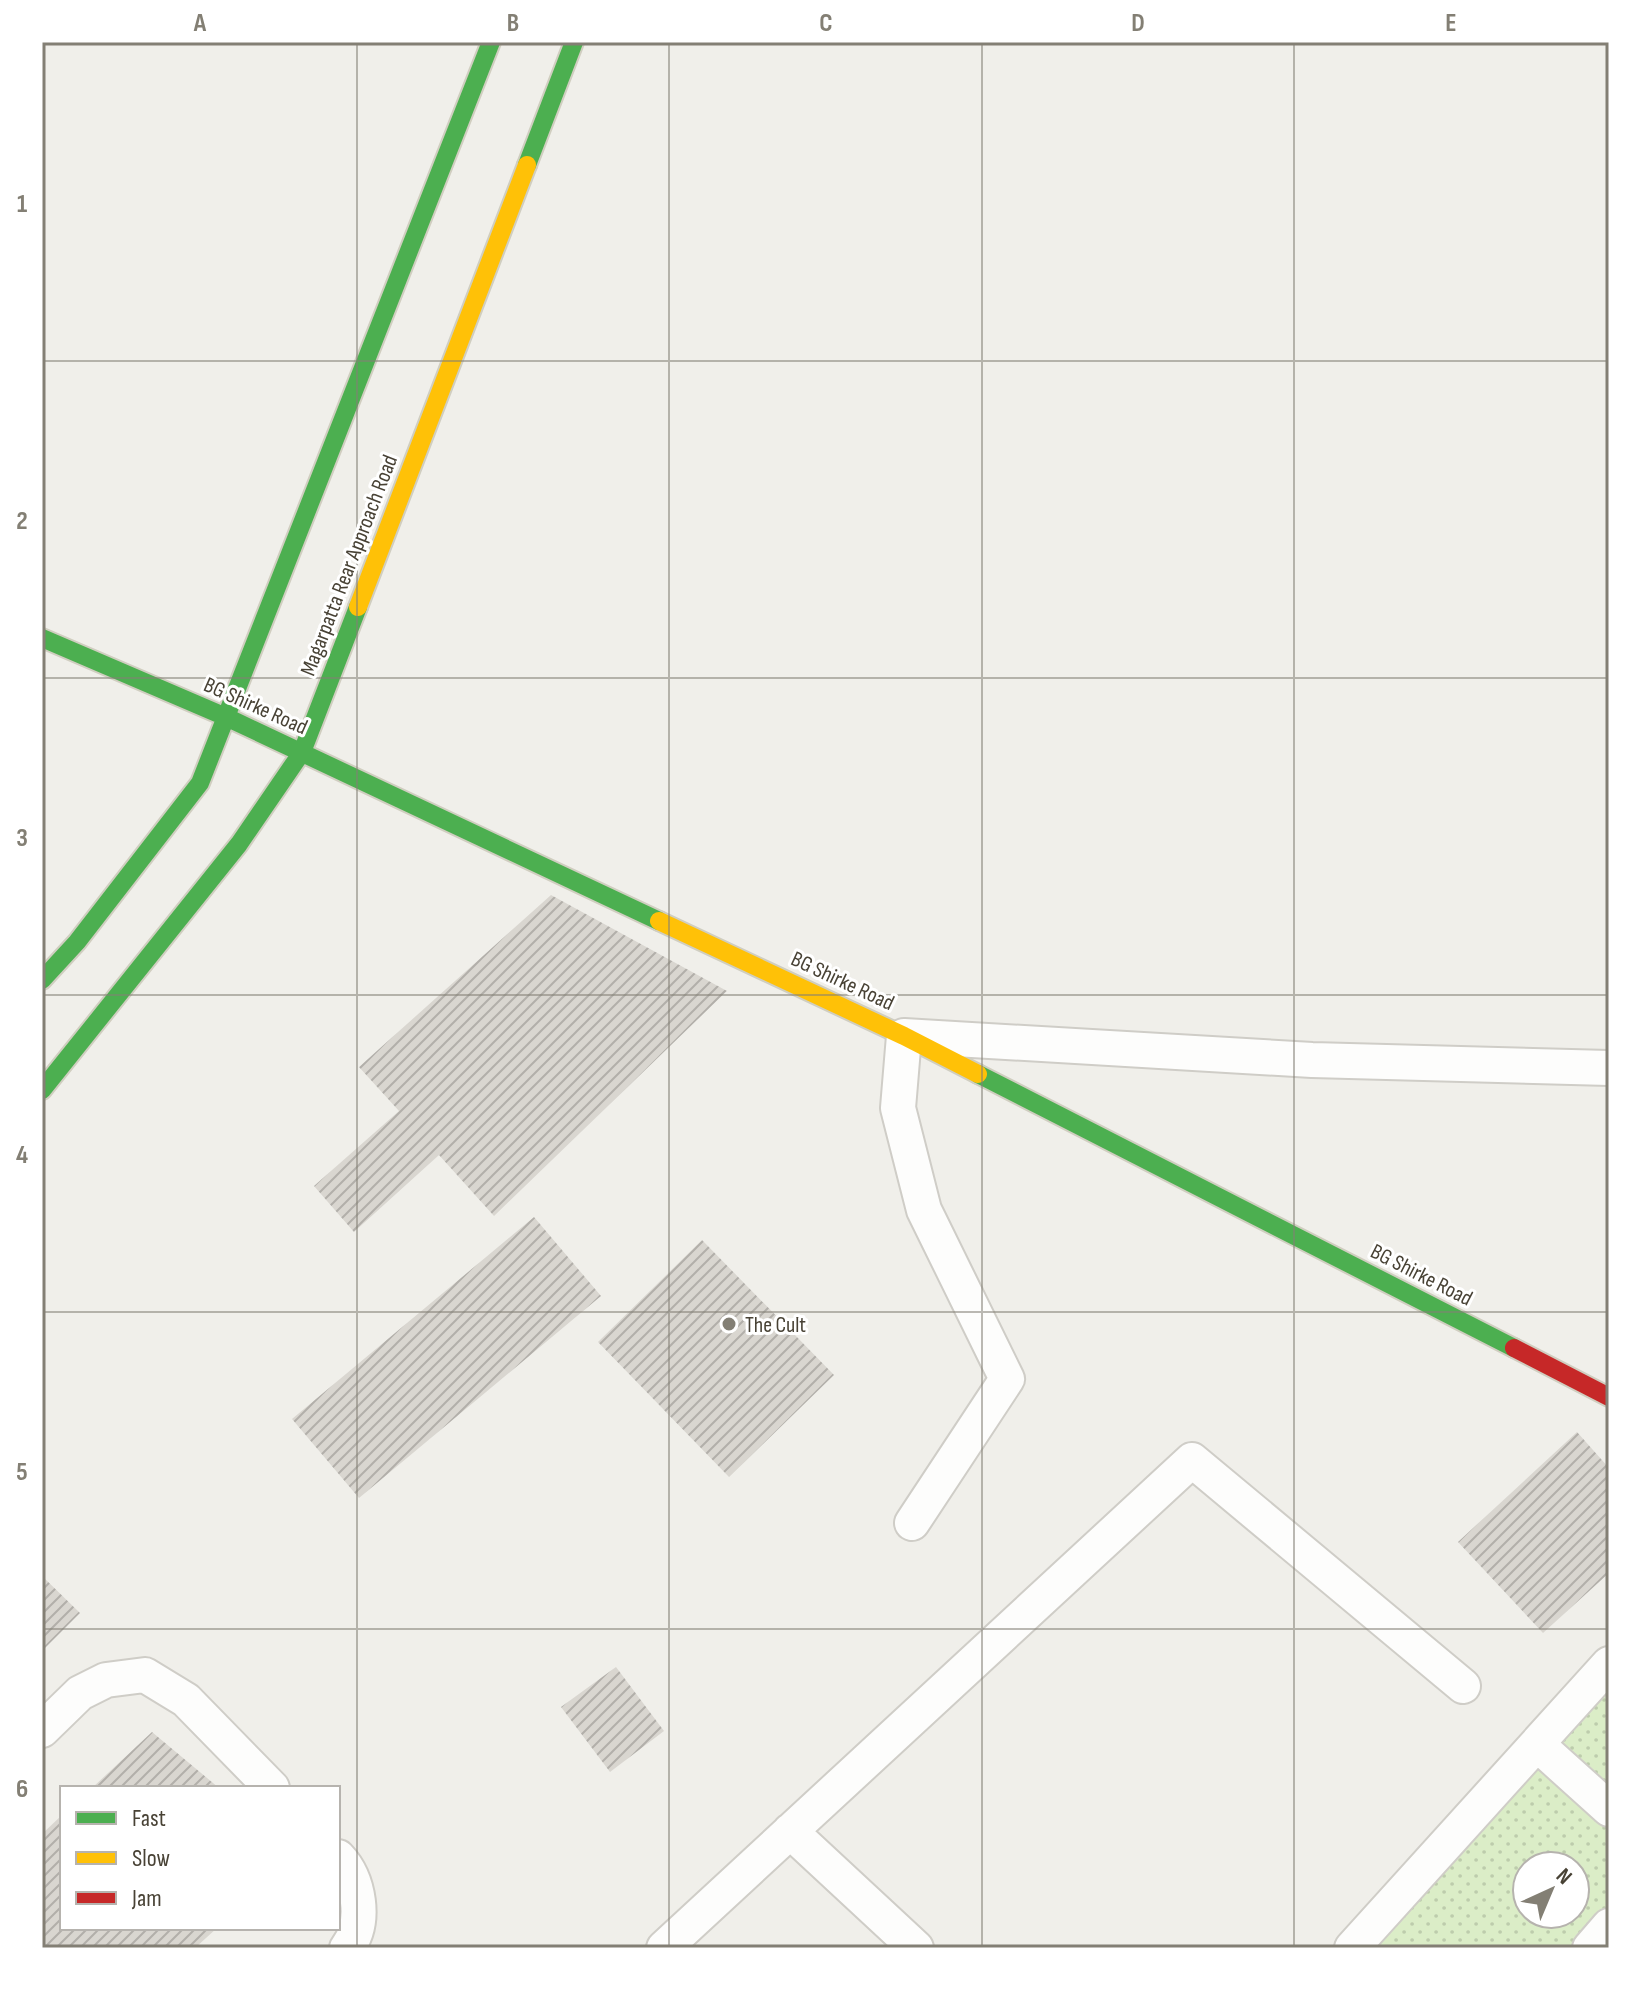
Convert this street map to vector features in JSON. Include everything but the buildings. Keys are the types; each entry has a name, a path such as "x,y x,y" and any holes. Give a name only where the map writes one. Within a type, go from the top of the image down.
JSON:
{"street":[{"path":"42,980 77,942 200,783 491,42"},
{"name":"Magarpatta Rear Approach Road","path":"42,1090 239,844 302,752 574,42"},
{"name":"BG Shirke Road","path":"42,638 302,752 904,1036 1609,1397"}],"lane":[{"path":"912,1523 1007,1379 924,1210 898,1108 904,1036 1312,1060 1609,1068"},
{"path":"664,1948 1192,1460 1463,1686"},
{"path":"1352,1948 1609,1664"},
{"path":"42,1730 80,1693 106,1680 145,1675 186,1700 270,1786"},
{"path":"1537,1744 1609,1809"},
{"path":"790,1831 916,1948"},
{"path":"340,1859 349,1868 360,1905 352,1941 347,1948"},
{"path":"1590,1948 1609,1926"}],"green space":[{"path":"1609,1664 1609,1948 1352,1948"}],"traffic: fast":[{"path":"42,980 77,942 200,783 491,42"},
{"path":"527,165 574,42"},
{"path":"42,1090 239,844 302,752 358,607"},
{"path":"42,638 226,717 659,921"},
{"path":"978,1074 1514,1348"}],"traffic: slow":[{"path":"358,607 527,165"},
{"path":"659,921 978,1074"}],"traffic: jam":[{"path":"1514,1348 1609,1397"}],"place":[{"name":"The Cult","path":"729,1324"}]}
